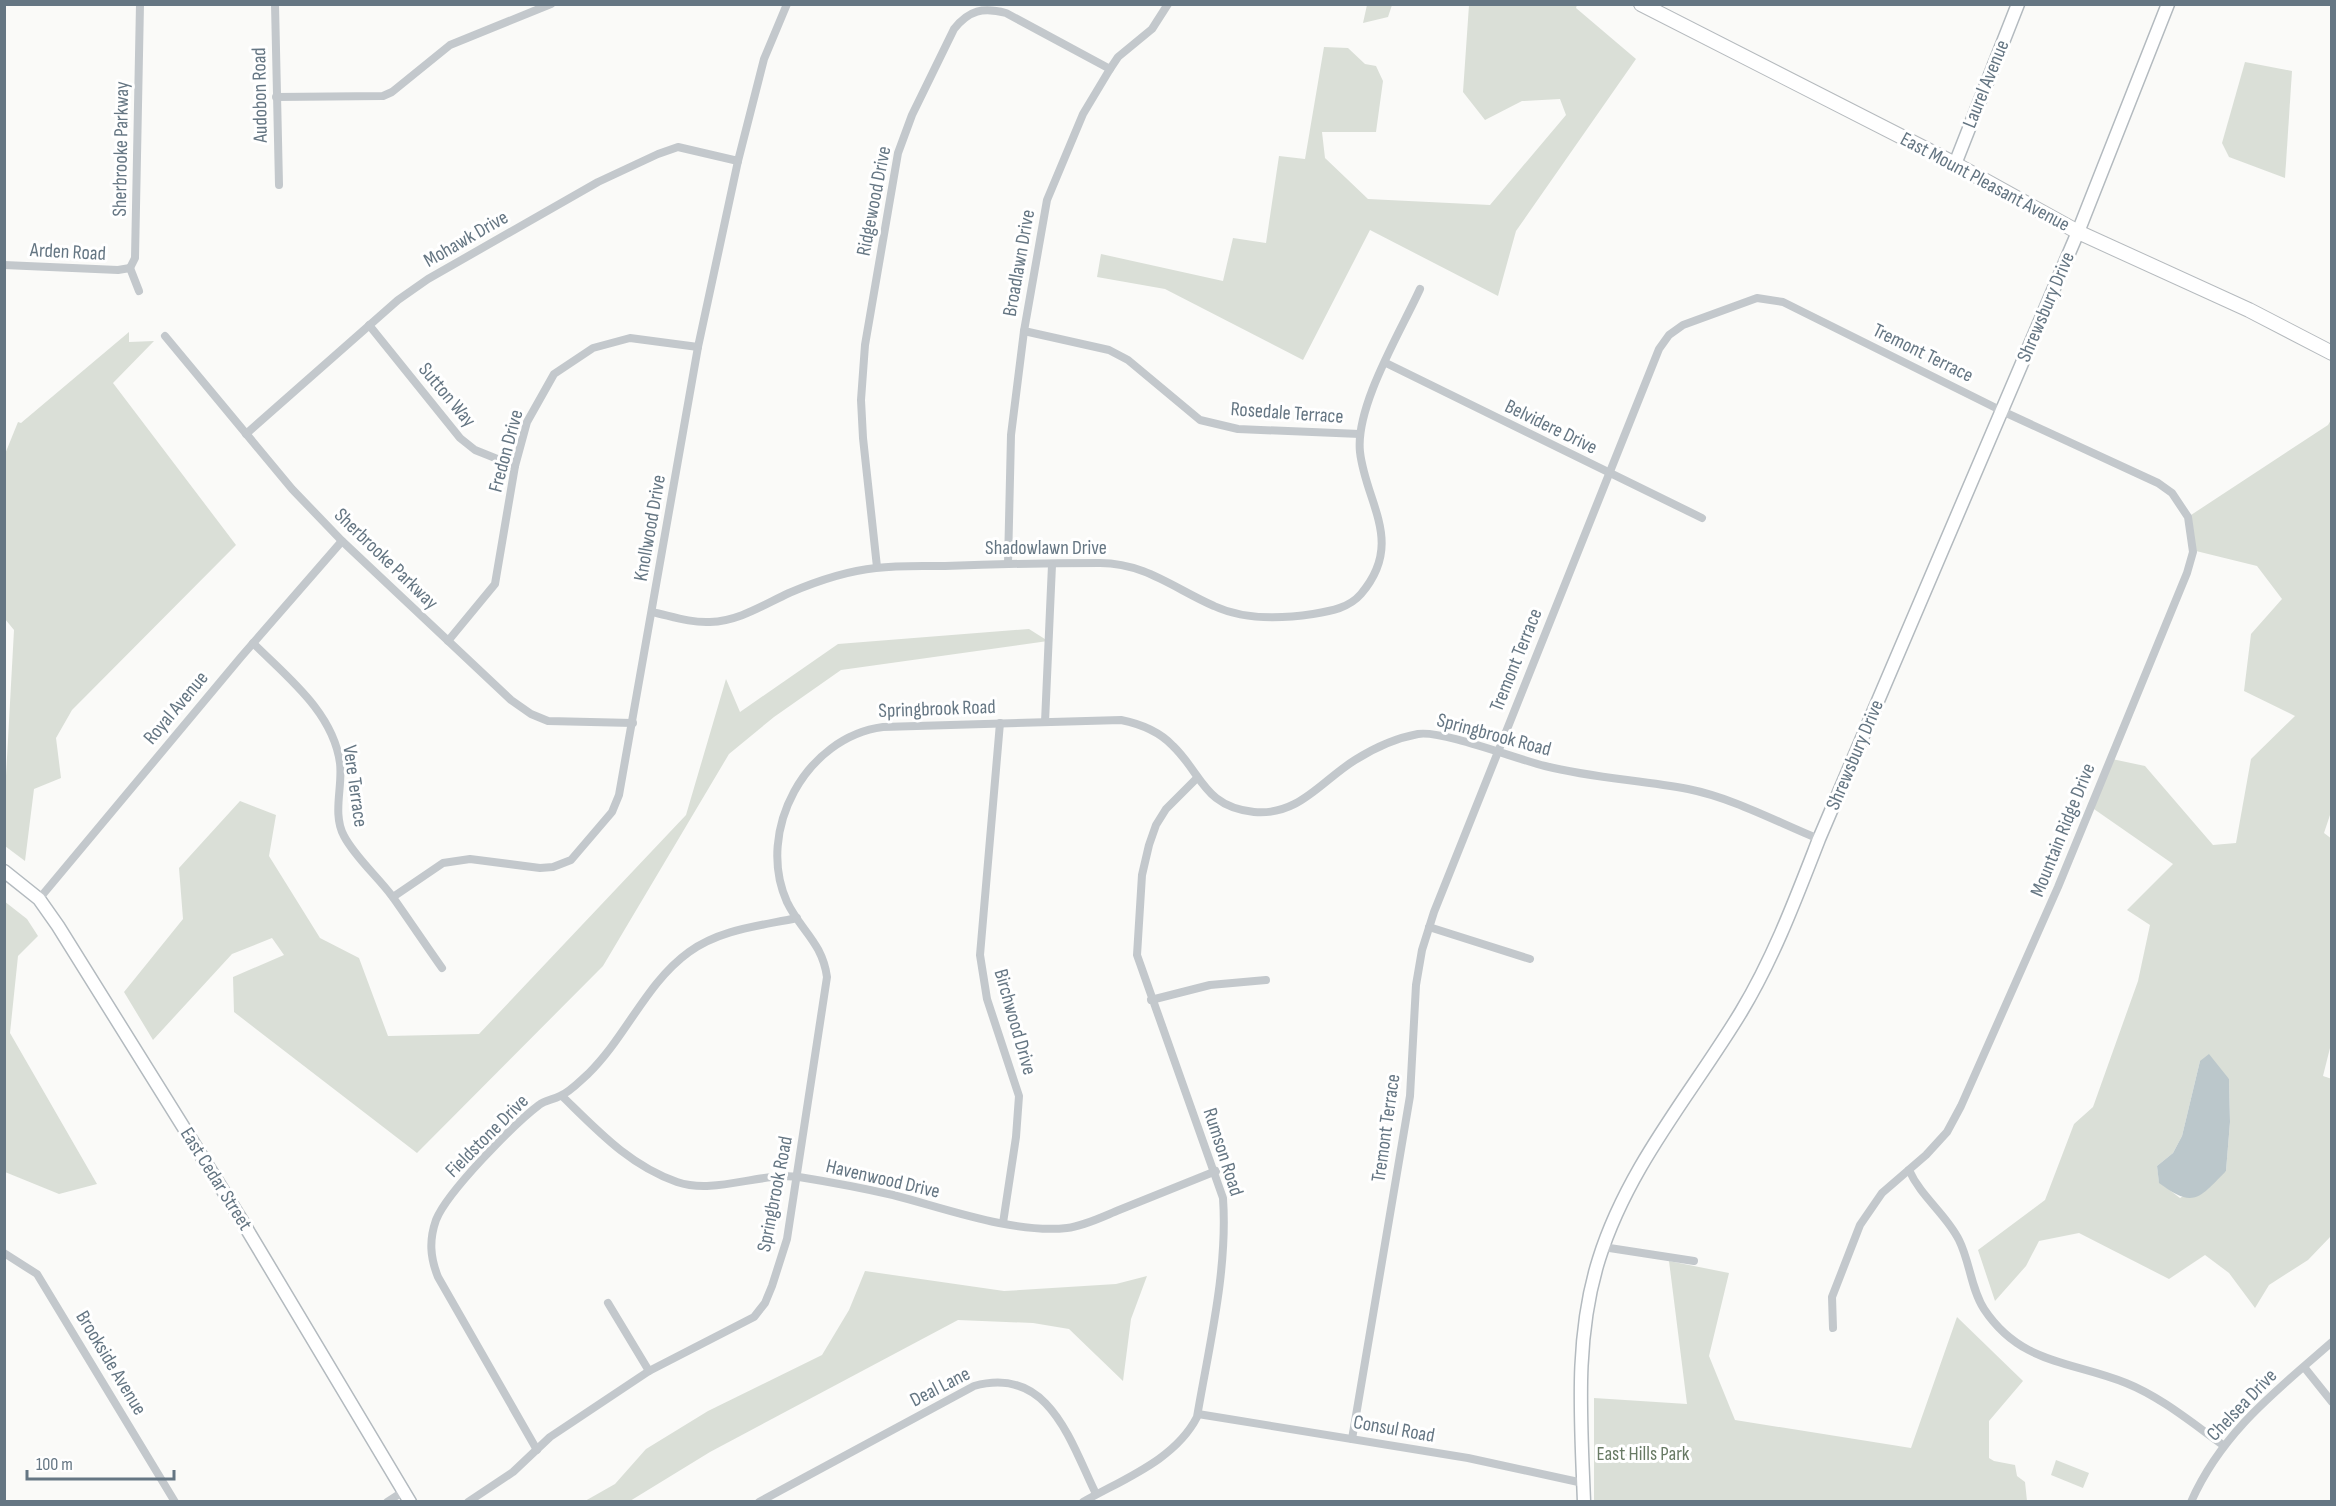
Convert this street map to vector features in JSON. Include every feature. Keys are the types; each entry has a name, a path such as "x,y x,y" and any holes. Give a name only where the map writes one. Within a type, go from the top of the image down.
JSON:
{"main road":[{"name":"East Mount Pleasant Avenue","path":"1641,4 1955,164 2079,232 2249,310 2331,353"},
{"name":"Laurel Avenue","path":"1955,164 2018,4"},
{"name":"Shrewsbury Drive","path":"1584,1502 1581,1361 1589,1301 1603,1247 1624,1196 1644,1158 1715,1053 1762,975 1785,925 2079,232 2168,4"},
{"name":"East Cedar Street","path":"4,871 39,899 224,1191 407,1496"}],"street":[{"name":"Sherbrooke Parkway","path":"130,268 135,258 140,4"},
{"name":"Audobon Road","path":"275,4 279,185"},
{"path":"276,97 383,96 392,92 441,51 460,40 551,4"},
{"name":"Knollwood Drive","path":"393,897 429,870 458,860 486,860 540,868 553,867 571,860 612,812 619,795 633,723 698,347 738,161 764,59 787,4"},
{"name":"Broadlawn Drive","path":"1008,564 1011,435 1024,331 1047,200 1083,114 1110,69 1118,57 1152,29 1168,4"},
{"name":"Ridgewood Drive","path":"877,567 863,438 861,400 865,345 898,153 912,115 954,29 963,17 975,10 991,9 1006,13 1110,69"},
{"name":"Mohawk Drive","path":"246,434 398,300 428,279 598,182 678,147 738,161"},
{"name":"Arden Road","path":"4,265 118,270 130,268"},
{"path":"130,268 139,291"},
{"name":"Shadowlawn Drive","path":"652,612 709,622 730,619 818,582 877,567 1104,563 1155,574 1213,606 1255,617 1297,617 1333,610 1352,602 1361,593 1380,558 1382,537 1380,519 1360,452 1360,434 1365,409 1420,289"},
{"name":"Tremont Terrace","path":"1353,1439 1410,1096 1416,985 1422,950 1607,473 1659,349 1669,335 1683,325 1757,298 1783,302 2002,411"},
{"name":"Sutton Way","path":"369,325 460,438 475,450 515,466"},
{"name":"Rosedale Terrace","path":"1024,331 1108,350 1128,360 1200,420 1238,429 1360,434"},
{"name":"Sherbrooke Parkway","path":"165,336 292,489 342,541 511,700 531,714 548,720 633,723"},
{"name":"Fredon Drive","path":"448,641 495,584 515,466 527,422 555,374 593,348 630,338 698,347"},
{"name":"Belvidere Drive","path":"1386,363 1702,518"},
{"name":"Mountain Ridge Drive","path":"1833,1328 1832,1298 1860,1225 1882,1193 1947,1132 1960,1106 2058,887 2187,573 2193,552 2188,517 2172,494 2158,483 2002,411"},
{"name":"Royal Avenue","path":"39,899 253,643 342,541"},
{"path":"1045,722 1052,565"},
{"name":"Vere Terrace","path":"253,643 309,698 321,717 336,744 340,764 339,818 343,835 393,897 441,968"},
{"name":"Springbrook Road","path":"468,1502 513,1472 550,1437 649,1371 754,1317 765,1303 787,1239 826,997 827,977 822,954 815,941 796,918 787,901 780,879 779,828 798,785 818,759 849,735 865,729 1111,719 1140,725 1158,734 1173,746 1196,778 1214,796 1229,805 1253,812 1270,812 1302,802 1355,760 1400,739 1433,733 1497,753 1595,777 1689,789 1724,800 1820,839"},
{"name":"Birchwood Drive","path":"1000,723 980,955 987,999 1019,1096 1016,1137 1003,1222"},
{"name":"Rumson Road","path":"1083,1502 1168,1451 1193,1425 1198,1414 1226,1232 1223,1198 1216,1171 1151,1000 1137,955 1142,875 1156,825 1166,809 1196,778"},
{"name":"Fieldstone Drive","path":"537,1450 438,1277 431,1260 431,1238 437,1218 450,1197 502,1139 542,1103 562,1096 588,1074 613,1047 660,980 687,953 708,939 728,932 796,918"},
{"path":"1429,927 1530,959"},
{"path":"1151,1000 1210,985 1266,980"},
{"name":"Havenwood Drive","path":"562,1096 621,1154 651,1172 680,1183 704,1185 780,1175 859,1188 941,1210 1003,1222 1067,1228 1091,1221 1216,1171"},
{"path":"1909,1170 1915,1183 1947,1220 1959,1240 1984,1309 2007,1336 2033,1354 2126,1383 2153,1396 2223,1445"},
{"path":"1603,1247 1694,1261"},
{"name":"Brookside Avenue","path":"4,1253 37,1274 175,1502"},
{"path":"608,1303 649,1371"},
{"name":"Chelsea Drive","path":"2191,1502 2223,1445 2252,1412 2331,1342"},
{"path":"2304,1367 2331,1402"},
{"name":"Deal Lane","path":"759,1502 975,1386 1005,1381 1038,1394 1053,1408 1096,1494"},
{"name":"Consul Road","path":"1198,1414 1468,1458 1583,1483"},
{"path":"387,1502 407,1496"}],"green space":[{"path":"1367,4 1392,5 1388,17 1363,23"},
{"path":"1469,5 1577,5 1576,8 1636,59 1516,231 1498,296 1370,230 1303,360 1165,289 1097,277 1101,254 1223,281 1233,238 1266,243 1279,156 1305,159 1324,47 1348,48 1365,64 1376,66 1383,81 1376,132 1322,132 1325,158 1368,199 1490,205 1566,115 1560,99 1522,101 1485,120 1463,92"},
{"path":"2245,62 2292,71 2285,178 2229,157 2222,143"},
{"path":"129,332 129,342 154,341 113,383 236,545 72,710 56,738 61,778 34,789 25,861 5,846 5,794 14,630 5,619 5,454 18,422 21,423"},
{"path":"2331,420 2332,809 2324,833 2332,839 2332,1040 2323,1076 2332,1079 2331,1236 2308,1260 2269,1285 2255,1308 2229,1273 2205,1255 2169,1279 2079,1233 2039,1241 2026,1266 1995,1301 1978,1250 2045,1200 2074,1124 2093,1107 2138,981 2150,925 2127,910 2173,864 2091,807 2112,759 2145,766 2213,845 2236,843 2251,759 2295,716 2244,691 2251,634 2282,599 2257,566 2196,551 2191,515 2328,425","holes":["2200,1061 2229,1079 2230,1122 2226,1171 2180,1198 2159,1182 2157,1166 2173,1153 2182,1136"]},
{"path":"1029,629 1048,641 841,670 774,717 729,754 603,966 417,1153 234,1012 233,977 284,955 272,938 232,954 153,1040 124,992 183,919 179,868 240,801 276,815 269,856 320,938 359,958 388,1036 479,1034 686,815 726,679 740,712 838,644"},
{"path":"4,901 27,919 38,936 18,956 10,1033 97,1184 59,1194 5,1172"},
{"name":"East Hills Park","path":"1669,1261 1729,1273 1709,1356 1735,1420 1911,1448 1957,1317 2023,1381 1989,1421 1989,1458 2015,1465 2017,1476 2025,1482 2027,1501 1594,1501 1594,1398 1687,1404"},
{"path":"865,1271 1004,1291 1116,1284 1147,1276 1131,1319 1123,1381 1069,1329 1033,1323 958,1320 710,1452 630,1501 585,1501 615,1484 646,1449 708,1411 822,1355 849,1310"},
{"path":"2056,1460 2089,1473 2083,1488 2051,1475"}],"shaded area":[{"path":"2209,1054 2229,1079 2230,1122 2226,1171 2201,1194 2188,1198 2170,1191 2159,1183 2157,1166 2173,1153 2182,1136 2200,1061"}]}
